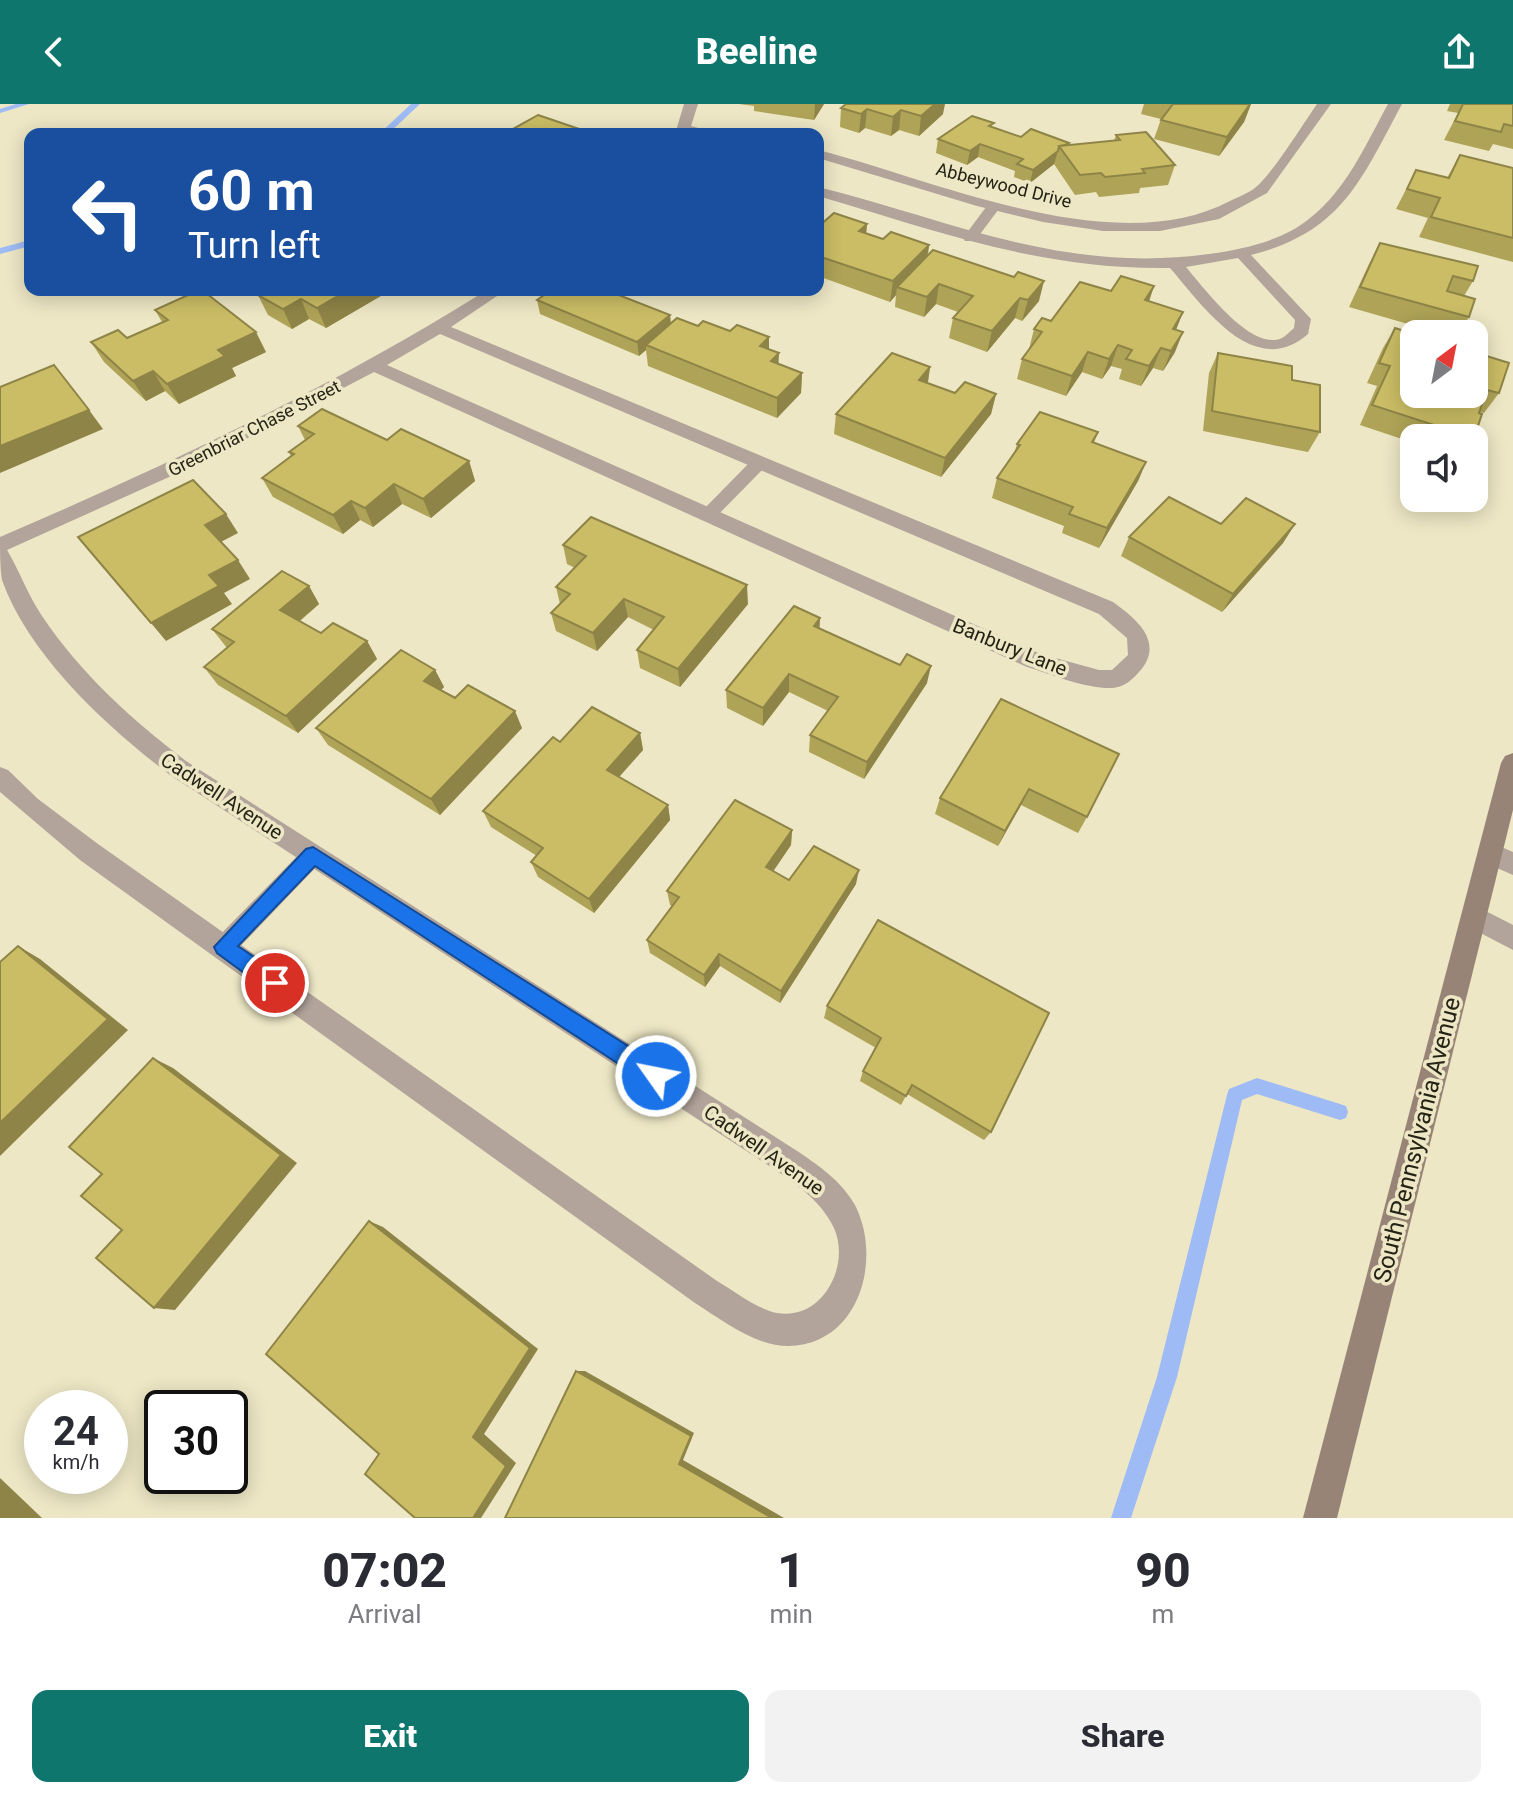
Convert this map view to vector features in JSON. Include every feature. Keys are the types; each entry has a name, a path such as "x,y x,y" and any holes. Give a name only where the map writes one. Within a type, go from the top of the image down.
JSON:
{"main road":[{"name":"South Pennsylvania Avenue","path":"1320,1518 1474,917 1502,858 1513,763"}],"street":[{"path":"684,128 691,104"},
{"name":"Abbeywood Drive","path":"824,156 994,206 1058,221 1110,227 1197,219 1249,200 1262,190 1324,104"},
{"path":"824,193 1036,255 1072,260 1175,264 1279,243 1318,220 1347,188 1395,104"},
{"path":"1175,264 1231,328 1243,336 1275,345 1289,343 1302,330 1303,319 1241,253"},
{"name":"Greenbriar Chase Street","path":"0,545 169,472 374,366 488,296"},
{"name":"Banbury Lane","path":"374,366 1035,661 1099,679 1117,679 1138,660 1142,646 1138,633 1106,608 438,327"},
{"name":"Cadwell Avenue","path":"0,555 9,577 59,661 109,714 178,768 761,1144 826,1192 846,1218 854,1245 851,1279 839,1301 817,1323 791,1330 765,1326 706,1292 89,852 30,806 0,777"},
{"path":"1474,917 1513,938"}],"lane":[{"path":"970,238 994,206"},
{"path":"708,515 759,463"},
{"path":"224,947 313,855"}],"building":[{"path":"846,104 935,104 921,116 901,110 893,117 867,109 861,114 841,108"},
{"path":"1173,104 1250,104 1227,137 1161,120"},
{"path":"1463,104 1513,104 1513,126 1504,124 1501,132 1455,121"},
{"path":"538,115 576,128 515,128"},
{"path":"972,116 994,123 989,126 1021,137 1031,129 1069,143 1059,146 1058,151 1033,170 1017,164 1023,159 980,144 970,151 938,139"},
{"path":"1146,132 1175,165 1142,169 1145,173 1105,177 1101,173 1080,175 1059,146 1120,140 1116,135"},
{"path":"1460,155 1513,168 1513,238 1431,217 1440,198 1407,189 1416,170 1449,178"},
{"path":"834,213 867,224 859,231 883,239 891,232 929,245 893,281 824,258 824,222"},
{"path":"1380,243 1478,266 1473,281 1453,276 1447,291 1475,299 1469,317 1360,287"},
{"path":"933,250 1014,277 1018,272 1044,281 1028,300 1020,298 992,331 953,318 973,296 939,284 927,297 897,287"},
{"path":"1121,276 1154,286 1145,300 1183,312 1173,329 1183,332 1171,351 1161,348 1149,366 1126,359 1132,350 1118,345 1109,359 1088,352 1072,376 1022,359 1042,332 1034,329 1042,318 1051,321 1080,282 1111,291"},
{"path":"186,296 210,296 256,332 218,350 225,356 167,384 153,371 133,381 91,342 118,330 127,338 168,320 155,310"},
{"path":"260,296 338,296 317,308 301,299 283,309"},
{"path":"543,296 621,296 670,315 637,342 537,300"},
{"path":"677,318 698,326 703,321 730,331 737,325 769,337 760,346 779,353 771,361 802,373 777,398 646,345"},
{"path":"1395,328 1400,330 1400,408 1481,408 1479,424 1431,424 1372,405 1390,366 1379,363"},
{"path":"892,353 930,367 919,380 955,393 965,382 996,394 945,458 836,414"},
{"path":"1218,353 1292,366 1292,380 1320,385 1320,432 1212,411"},
{"path":"1488,356 1509,363 1499,393 1488,390"},
{"path":"54,365 89,410 0,446 0,387"},
{"path":"322,409 387,440 401,429 469,461 423,499 394,484 365,508 351,501 333,515 262,478 294,454 289,452 314,434 298,426"},
{"path":"1040,412 1098,432 1092,442 1146,462 1107,528 1069,514 1073,507 997,478"},
{"path":"193,480 226,514 205,525 238,560 209,575 219,586 151,623 78,537"},
{"path":"1169,497 1221,524 1246,498 1295,524 1233,594 1129,537"},
{"path":"591,517 747,585 678,669 637,650 664,617 624,599 593,633 551,613 570,594 556,587 586,556 563,545"},
{"path":"282,571 309,586 280,610 321,633 333,623 367,641 286,716 204,667 234,642 212,629"},
{"path":"794,606 820,618 814,626 900,665 907,654 931,666 867,762 810,735 838,697 789,674 763,708 726,690"},
{"path":"401,650 435,670 424,681 455,698 468,685 515,711 431,799 316,728"},
{"path":"1001,699 1119,754 1087,817 1029,789 1005,831 940,798"},
{"path":"592,707 640,733 607,770 668,805 589,899 531,862 543,848 483,811 553,737 560,742"},
{"path":"735,800 792,830 766,867 789,880 814,846 859,870 781,991 719,954 704,975 647,940 679,897 667,891"},
{"path":"878,920 1049,1013 991,1132 912,1085 906,1096 863,1071 881,1038 827,1006"},
{"path":"18,946 108,1019 0,1123 0,962"},
{"path":"153,1058 281,1155 154,1308 96,1258 122,1230 81,1196 102,1174 69,1147"},
{"path":"369,1221 530,1348 473,1437 506,1466 473,1518 415,1518 365,1474 379,1454 266,1354"},
{"path":"576,1371 691,1436 679,1464 772,1518 505,1518"}],"waterway":[{"path":"0,111 25,104"},
{"path":"390,128 416,104"},
{"path":"0,251 24,245"},
{"path":"1121,1518 1167,1377 1235,1095 1257,1086 1340,1112"}],"route":[{"path":"275,983 224,947 313,855 656,1076"}]}
